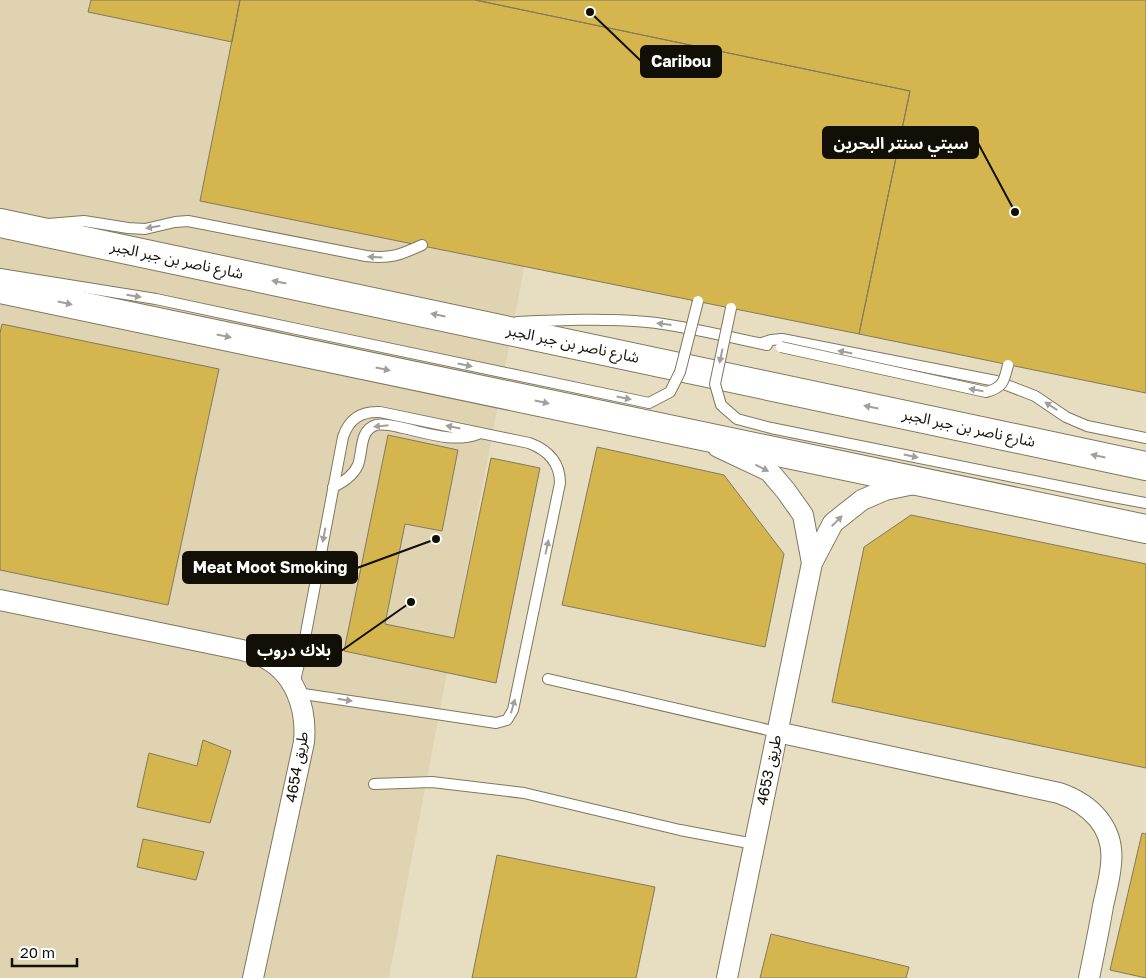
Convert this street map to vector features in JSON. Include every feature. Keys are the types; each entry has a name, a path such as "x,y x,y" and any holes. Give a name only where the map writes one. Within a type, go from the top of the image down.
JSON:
{"main road":[{"name":"شارع ناصر بن جبر الجبر","path":"11,225 1146,466"},
{"path":"0,289 1146,529"}],"street":[{"name":"طريق 4653","path":"686,432 769,471 786,491 803,516 812,563"},
{"name":"طريق 4653","path":"726,978 812,563 833,523 862,500 885,490 921,482"},
{"name":"طريق 4654","path":"0,600 242,650 262,656 280,669 295,689 304,712 306,728 304,742 253,978"},
{"path":"777,732 1059,793 1084,805 1102,825 1112,851 1109,878 1089,978"}],"lane":[{"path":"11,225 71,221 98,222 128,228 145,228 175,222 201,223 366,256 395,256 422,245"},
{"path":"0,274 156,299 649,403 670,392 680,372 698,301"},
{"path":"731,308 715,384 721,405 738,419 771,428 1146,503"},
{"path":"474,323 619,320 675,325 986,392 998,389 1004,381 1008,364"},
{"path":"762,343 782,339 996,381 1034,396 1066,417 1087,426 1146,438"},
{"path":"380,412 480,433 538,446 552,457 560,474 560,483 513,710 508,720 496,723 295,689 345,429 356,417 364,413 380,412"},
{"path":"333,487 348,479 354,473 364,437 368,431 378,424 452,438 469,437 480,433"},
{"path":"548,679 777,732"},
{"path":"374,784 432,782 524,793 680,830 754,844"}],"shaded area":[{"path":"0,0 575,0 389,978 0,978"}],"building":[{"path":"91,0 240,0 232,42 88,12"},
{"path":"240,0 475,0 910,91 859,334 200,201"},
{"path":"475,0 1146,0 1146,393 859,334 910,91"},
{"path":"2,324 219,369 168,605 0,570 0,333"},
{"path":"388,435 458,450 442,531 405,524 385,624 454,638 491,458 540,468 496,683 344,651"},
{"path":"597,447 724,475 784,554 765,647 562,605"},
{"path":"911,515 1146,564 1146,768 832,702 864,547"},
{"path":"203,740 231,751 210,823 137,807 149,753 197,766"},
{"path":"1142,833 1146,834 1146,978 1110,970"},
{"path":"143,839 204,852 196,880 137,867"},
{"path":"497,855 655,887 636,978 472,978"},
{"path":"771,934 909,967 906,978 760,978"}],"place":[{"name":"Caribou","path":"590,12"},
{"name":"سيتي سنتر البحرين","path":"1015,212"},
{"name":"Meat Moot Smoking","path":"436,539"},
{"name":"بلاك دروب","path":"411,602"}]}
